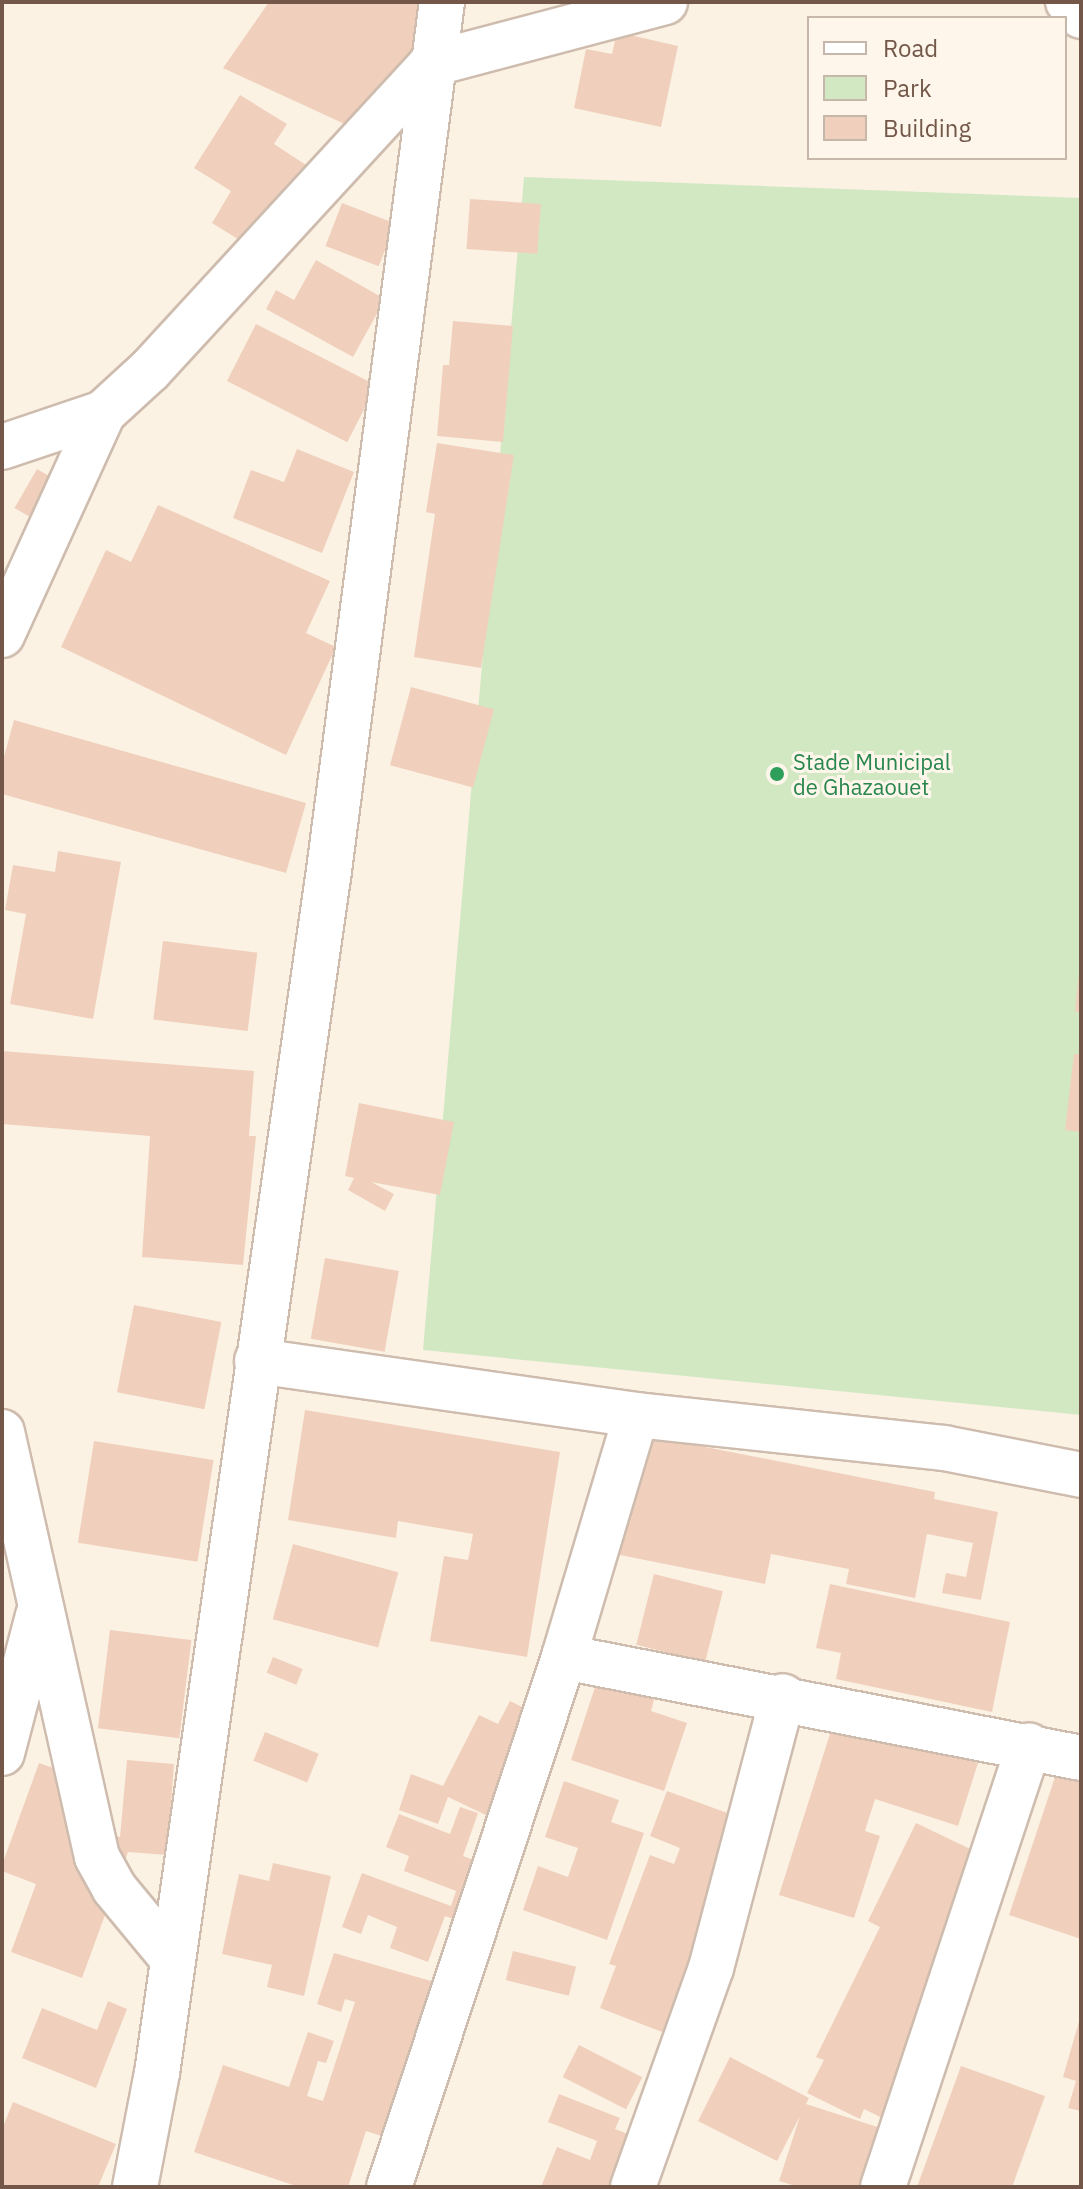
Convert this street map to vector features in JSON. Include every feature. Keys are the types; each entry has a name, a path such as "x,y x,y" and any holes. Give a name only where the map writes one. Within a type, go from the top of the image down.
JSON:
{"street":[{"path":"147,2184 172,1958 416,233 431,64 442,2"},
{"path":"2,635 103,413 150,370 431,64 665,2"},
{"path":"1068,2 1081,16"},
{"path":"2,447 103,413"},
{"path":"257,1361 636,1415 944,1448 1081,1475"},
{"path":"389,2187 564,1657 636,1415"},
{"path":"2,1432 97,1857 114,1888 172,1958"},
{"path":"2,1753 41,1605"},
{"path":"564,1657 783,1696 1081,1758"},
{"path":"633,2187 711,1968 783,1696"},
{"path":"883,2187 1029,1746"}],"green space":[{"name":"Stade Municipal de Ghazaouet","path":"524,177 1081,198 1081,1415 423,1350"}],"building":[{"path":"269,2 440,2 436,26 362,132 223,68"},
{"path":"617,32 678,46 661,127 574,108 586,49 612,54"},
{"path":"240,95 287,124 274,144 306,165 254,249 212,223 231,191 194,168"},
{"path":"470,199 541,204 537,254 467,249"},
{"path":"342,203 395,223 379,266 326,246"},
{"path":"316,260 385,299 353,357 266,309 276,290 294,300"},
{"path":"453,321 513,326 503,442 437,436 443,365 449,365"},
{"path":"256,324 376,385 347,442 227,381"},
{"path":"437,443 514,455 481,668 414,657 435,514 426,512"},
{"path":"297,449 354,472 322,553 233,518 251,470 284,482"},
{"path":"37,469 66,486 44,525 15,508"},
{"path":"158,505 330,581 306,633 336,647 286,755 61,647 106,550 131,562"},
{"path":"411,687 494,709 473,787 390,765"},
{"path":"14,720 306,803 286,873 2,794 2,764"},
{"path":"58,851 121,862 93,1019 10,1004 26,914 5,910 13,865 55,872"},
{"path":"163,941 257,953 248,1031 153,1019"},
{"path":"1081,973 1081,1013 1075,1011"},
{"path":"2,1051 254,1071 249,1136 256,1136 243,1265 142,1257 150,1136 2,1124"},
{"path":"1074,1054 1081,1054 1081,1132 1065,1130"},
{"path":"359,1103 454,1122 440,1195 371,1182 394,1194 385,1211 348,1190 354,1178 345,1176"},
{"path":"325,1258 399,1271 385,1352 311,1339"},
{"path":"134,1305 221,1322 204,1409 117,1392"},
{"path":"305,1410 560,1452 527,1657 430,1641 444,1556 468,1560 473,1534 398,1521 396,1538 288,1520"},
{"path":"634,1433 935,1492 934,1499 998,1512 981,1600 942,1593 946,1573 966,1577 973,1543 927,1534 915,1598 846,1584 849,1569 771,1554 765,1584 610,1553"},
{"path":"94,1441 214,1460 197,1562 78,1543"},
{"path":"293,1544 398,1572 378,1648 273,1619"},
{"path":"654,1574 723,1591 705,1662 636,1645"},
{"path":"830,1584 1010,1622 992,1712 836,1679 841,1653 816,1648"},
{"path":"110,1630 191,1640 179,1738 98,1728"},
{"path":"273,1657 303,1669 296,1685 267,1673"},
{"path":"598,1678 655,1696 651,1711 687,1723 664,1791 571,1760"},
{"path":"510,1701 542,1717 492,1818 448,1797 438,1824 399,1810 411,1774 443,1786 479,1715 498,1724"},
{"path":"835,1718 978,1763 958,1826 875,1799 865,1831 880,1836 854,1918 779,1895"},
{"path":"265,1732 319,1754 307,1782 253,1761"},
{"path":"1062,1756 1081,1762 1081,1939 1009,1915"},
{"path":"127,1760 174,1764 167,1855 128,1852 82,1978 11,1952 36,1884 2,1871 2,1865 39,1763 82,1778 68,1818 120,1837"},
{"path":"564,1781 619,1800 611,1822 644,1833 607,1940 523,1910 538,1866 568,1877 578,1848 545,1837"},
{"path":"667,1791 755,1823 675,2037 600,2008 616,1966 609,1964 650,1855 674,1864 680,1848 650,1836"},
{"path":"460,1807 478,1813 463,1856 490,1866 468,1924 445,1916 428,1962 390,1948 397,1927 368,1915 361,1934 342,1927 362,1873 451,1906 456,1891 404,1871 409,1856 386,1847 399,1814 450,1834"},
{"path":"916,1823 987,1857 884,2119 864,2109 860,2119 807,2093 824,2060 816,2057 880,1927 868,1921"},
{"path":"273,1863 331,1876 304,1996 267,1987 272,1965 222,1954 239,1874 269,1881"},
{"path":"513,1951 576,1967 569,1996 506,1980"},
{"path":"334,1953 445,1985 394,2140 366,2131 348,2187 299,2187 194,2152 223,2065 289,2087 308,2032 334,2041 326,2063 318,2061 307,2096 323,2101 355,2002 345,1999 341,2012 317,2004"},
{"path":"108,2001 127,2009 96,2088 22,2058 42,2008 97,2030"},
{"path":"1080,2018 1081,2111 1068,2108 1076,2081 1063,2077"},
{"path":"579,2045 642,2077 626,2109 563,2077"},
{"path":"730,2057 809,2098 806,2104 890,2131 872,2187 799,2187 779,2181 800,2116 777,2161 698,2121"},
{"path":"961,2066 1045,2096 1012,2187 917,2187"},
{"path":"559,2094 620,2118 615,2129 648,2142 630,2187 541,2187 557,2147 590,2160 597,2141 548,2122"},
{"path":"13,2102 116,2144 98,2187 2,2187 2,2129"}],"place":[{"name":"Stade Municipal de Ghazaouet","path":"777,774"}]}
